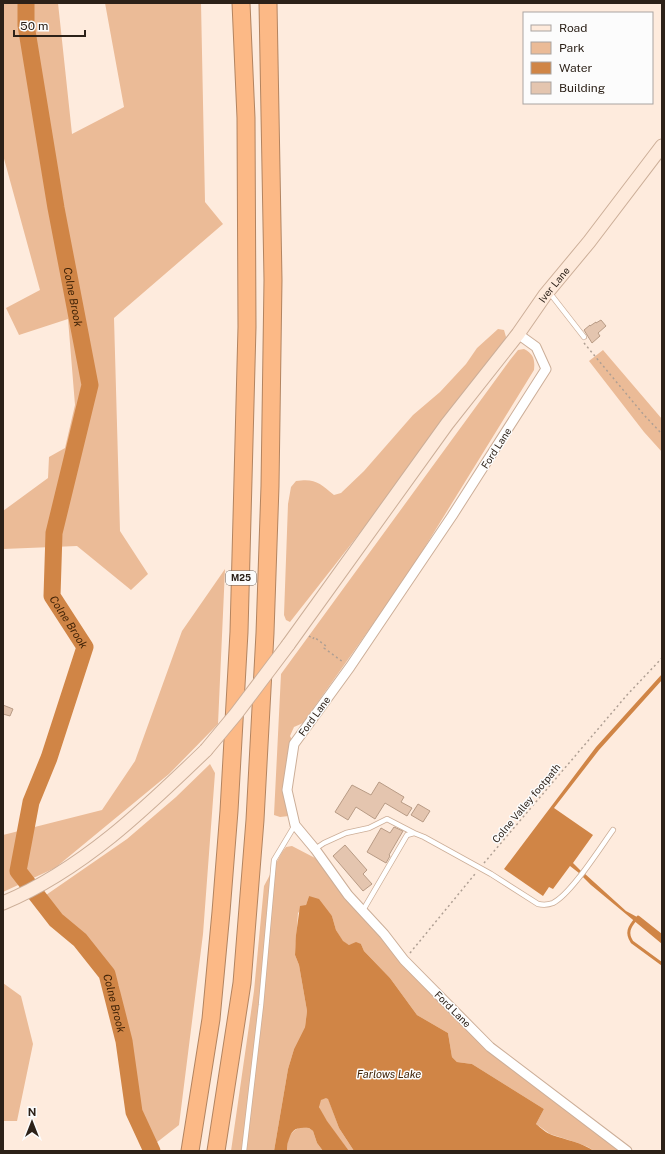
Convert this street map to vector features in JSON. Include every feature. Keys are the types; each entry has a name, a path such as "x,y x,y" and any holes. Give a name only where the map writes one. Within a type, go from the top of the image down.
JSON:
{"highway":[{"name":"M25","path":"190,1151 211,1019 229,811 239,632 247,327 246,118 241,3"},
{"name":"M25","path":"216,1151 242,983 255,820 265,633 270,478 273,280 268,3"}],"main road":[{"name":"Iver Lane","path":"6,902 49,880 108,840 150,804 206,750 236,714 288,645 447,424 518,334 548,291 589,242 662,146"}],"street":[{"name":"Ford Lane","path":"518,334 536,347 546,370 452,516 350,667 294,744 288,790 295,826 316,849 348,895 362,912 384,934 404,960 490,1047 627,1151"}],"lane":[{"path":"548,291 584,337"},
{"path":"316,849 324,843 346,833 369,828 387,819 424,837 480,868 538,904 543,905 552,903 569,890 613,830"},
{"path":"244,1151 261,1005 274,860 295,826"},
{"path":"362,912 407,835 414,833"}],"path":[{"path":"592,354 662,434"},
{"path":"299,629 313,639 314,637 326,646 324,648 350,667"},
{"name":"Colne Valley footpath","path":"404,960 627,695 662,658"}],"green space":[{"path":"3,3 58,3 72,134 124,107 105,3 201,3 205,202 223,224 114,318 120,531 148,574 131,590 77,546 3,549 3,511 48,478 49,457 65,448 75,405 68,319 19,335 6,308 40,290 3,155"},
{"path":"498,329 504,330 506,337 504,344 290,622 286,620 284,615 288,504 291,487 296,481 308,480 317,482 334,495 341,493 364,471 413,415 440,392 466,364 477,348"},
{"path":"524,349 532,355 534,370 407,576 303,723 294,727 290,736 294,744 289,816 280,817 274,815 281,674 510,360 518,350"},
{"path":"603,350 662,419 662,452 644,432 589,361"},
{"path":"225,569 218,724 169,774 55,868 3,892 3,835 102,810 135,761 182,631"},
{"path":"210,764 215,773 203,934 179,1125 156,1143 142,1126 128,1060 119,986 97,949 60,917 46,895 127,839 176,797"},
{"path":"292,846 315,858 489,1047 624,1151 594,1151 578,1143 550,1134 536,1124 544,1109 472,1064 457,1062 452,1057 448,1033 417,1015 390,978 364,951 361,944 349,945 343,942 336,930 332,916 309,896 306,905 298,913 295,955 299,965 307,1011 305,1027 294,1049 288,1069 274,1151 231,1151 254,991 264,886 282,852 286,847"},
{"path":"3,983 21,996 33,1044 17,1121 3,1121"},
{"path":"323,1098 328,1098 339,1128 354,1151 349,1151 323,1116 319,1105"},
{"path":"302,1127 309,1128 313,1131 317,1143 323,1151 287,1151 288,1139 295,1130"}],"water":[{"path":"662,674 662,680 599,750 554,808 593,835 573,863 581,871 579,873 570,866 553,889 549,887 543,896 504,869 596,747"},
{"path":"584,873 626,911 637,917 662,936 662,944 591,885 582,876"},
{"name":"Farlows Lake","path":"309,896 319,899 332,916 336,930 343,941 349,945 356,942 361,944 364,951 390,978 417,1015 448,1033 452,1057 457,1062 472,1064 544,1109 536,1124 546,1132 579,1143 594,1151 354,1151 339,1128 328,1099 326,1098 321,1100 319,1107 327,1121 349,1151 323,1151 317,1143 313,1131 309,1128 304,1128 297,1129 293,1132 289,1138 287,1151 274,1151 288,1069 294,1049 305,1027 307,1011 299,965 295,955 300,906 306,905"}],"building":[{"path":"601,320 606,326 598,333 600,336 592,343 584,330 590,325"},
{"path":"3,705 13,709 10,716 3,714"},
{"path":"379,782 404,797 401,802 412,808 407,816 385,803 375,819 356,807 348,820 335,812 352,785 371,795"},
{"path":"418,804 430,811 423,822 411,815"},
{"path":"394,827 403,831 386,863 367,852 381,828 390,833"},
{"path":"345,845 367,870 363,874 372,884 363,891 333,856"}],"waterway":[{"name":"Colne Brook","path":"26,3 26,25 56,208 90,385 54,533 52,596 85,647 49,758 31,802 18,871 56,920 80,940 107,974 124,1041 134,1112 152,1151"},
{"path":"638,917 662,936"},
{"path":"636,919 629,930 630,939 662,964"}]}
